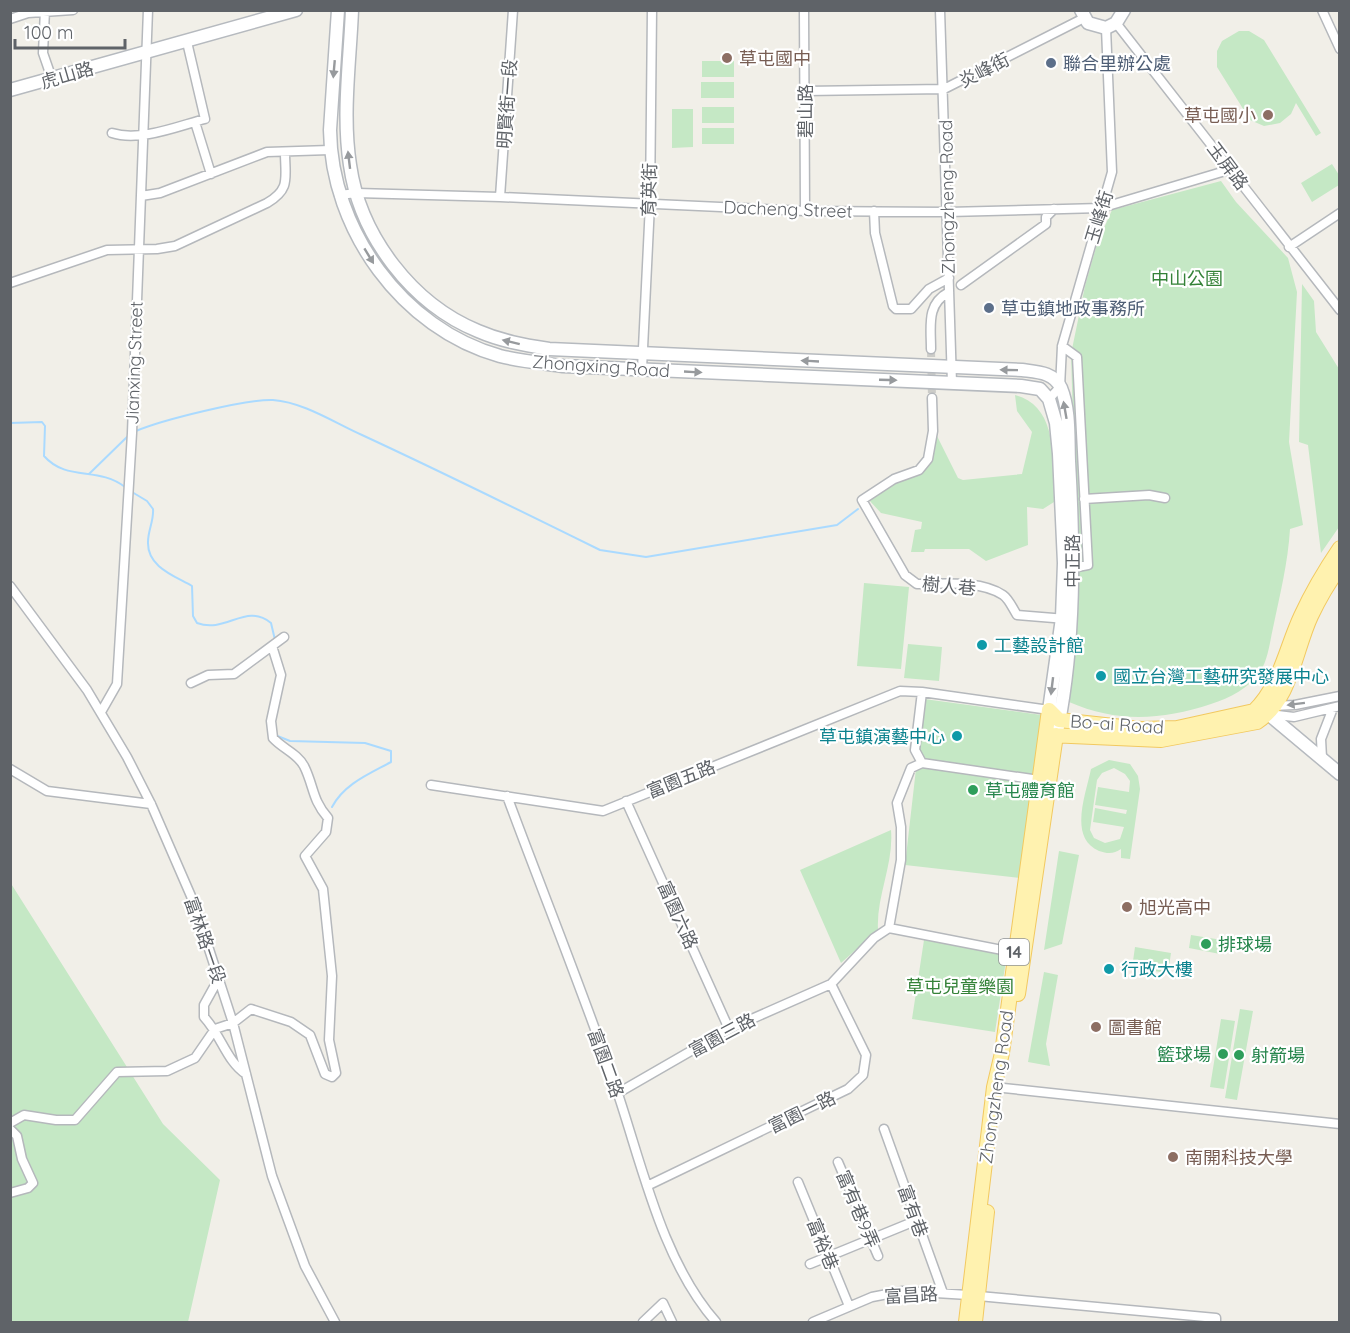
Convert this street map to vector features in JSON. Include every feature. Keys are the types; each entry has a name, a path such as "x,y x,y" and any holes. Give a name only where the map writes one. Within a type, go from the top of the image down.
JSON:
{"main road":[{"path":"1268,709 1276,680 1301,617 1324,572 1340,548"},
{"path":"1268,709 1286,685 1311,616 1340,567"},
{"name":"Bo-ai Road","path":"1054,715 1132,728 1168,729 1268,709"},
{"name":"Bo-ai Road","path":"1051,735 1161,740 1179,738 1246,726 1268,709"},
{"name":"Zhongzheng Road","path":"966,1323 973,1295 998,1087 1054,715"},
{"name":"Zhongzheng Road","path":"1019,953 1039,780 1051,735"},
{"name":"Zhongzheng Road","path":"973,1295 975,1323"}],"street":[{"path":"10,19 28,13 73,10"},
{"name":"Jianxing Street","path":"101,712 117,684 131,436 148,10"},
{"name":"Zhongxing Road","path":"338,10 330,150 339,195 363,247 393,289 454,337 498,356 582,367 1021,386 1040,389 1049,399"},
{"name":"Zhongxing Road","path":"352,10 347,139 350,167 357,193 375,235 393,266 420,294 452,318 494,337 549,348 1042,373 1048,374 1060,387"},
{"name":"明賢街一段","path":"500,197 513,10"},
{"name":"育英街","path":"642,369 641,352 650,204 652,10"},
{"name":"碧山路","path":"804,10 805,211"},
{"name":"Zhongzheng Road","path":"940,10 952,383"},
{"path":"1082,14 1093,26 1111,25 1124,10"},
{"path":"1322,10 1340,49"},
{"name":"虎山路","path":"10,90 292,11"},
{"path":"45,12 43,53 52,79"},
{"name":"炎峰街","path":"804,91 944,89 1082,14"},
{"name":"玉屏路","path":"1111,25 1232,169 1289,247 1340,310"},
{"name":"玉峰街","path":"1060,387 1062,346 1113,172 1111,25"},
{"path":"112,133 143,134 205,119 187,42"},
{"path":"195,122 211,174"},
{"path":"141,196 160,193 267,152 330,150"},
{"path":"10,283 107,250 138,250 175,246 280,195 285,188 285,152"},
{"name":"Dacheng Street","path":"339,195 357,193 500,197 805,211 948,212 1101,208 1232,169"},
{"path":"961,285 1046,224 1046,218 1053,209"},
{"path":"874,212 875,233 893,306 896,309 911,309 929,289 949,278"},
{"path":"1289,247 1340,213"},
{"path":"931,348 930,313 939,298 949,292"},
{"path":"1062,346 1077,357 1088,565 1068,569"},
{"path":"1049,399 1060,387"},
{"name":"中正路","path":"1054,715 1066,619 1068,569 1067,417 1060,387"},
{"name":"樹人巷","path":"932,398 933,431 928,459 919,470 894,479 862,500 906,575 917,585 946,584 993,590 1005,596 1017,615 1066,619"},
{"name":"中正路","path":"1049,399 1056,423 1068,569"},
{"path":"1084,499 1149,495 1165,498"},
{"name":"富林路一段","path":"10,586 101,712 151,804 194,903 219,978 233,1023 275,1186 305,1266 335,1323"},
{"path":"10,1123 24,1114 56,1120 75,1120 117,1072 167,1071 195,1058 215,1029 233,1023 251,1008 291,1022 310,1035 325,1074 332,1077 336,1074 329,1040 332,976 323,889 305,856 326,832 328,818 313,797 304,765 295,754 273,738 271,721 281,675 278,642 234,674 208,675 191,683"},
{"name":"富園五路","path":"431,785 603,811 900,691 922,692 1054,715"},
{"path":"922,692 915,750 922,763"},
{"path":"1268,709 1336,697"},
{"path":"1268,709 1294,717 1337,707"},
{"path":"1322,759 1321,739 1337,707"},
{"path":"1268,709 1340,774"},
{"path":"889,928 901,860 901,827 897,802 911,768 922,763 1039,780"},
{"path":"10,769 47,791 151,804"},
{"name":"富園二路","path":"507,796 618,1094 647,1186 681,1272 716,1323"},
{"name":"富園六路","path":"626,801 729,1029"},
{"path":"831,984 873,938 889,928 1019,953"},
{"path":"219,978 204,1005 204,1017 215,1029 235,1067 246,1074"},
{"name":"富園三路","path":"618,1094 729,1029 831,984"},
{"name":"富園一路","path":"647,1186 848,1089 862,1075 866,1055 831,984"},
{"path":"998,1087 1340,1124"},
{"path":"10,1129 17,1136 22,1159 33,1183 28,1188 10,1193"},
{"name":"富有巷","path":"884,1129 915,1221 943,1293"},
{"name":"富有巷9弄","path":"838,1162 878,1256"},
{"name":"富裕巷","path":"798,1182 849,1306"},
{"path":"810,1264 915,1221"},
{"name":"富昌路","path":"813,1323 872,1298 903,1292 973,1295 1216,1320"},
{"path":"643,1323 663,1302 672,1323"}],"green space":[{"path":"1239,31 1249,31 1264,40 1321,133 1316,136 1296,103 1291,114 1280,123 1264,126 1250,120 1217,67 1217,51 1222,41"},
{"path":"702,61 734,61 734,77 702,77"},
{"path":"701,82 734,82 734,98 701,98"},
{"path":"702,107 734,107 734,123 702,123"},
{"path":"672,109 693,109 693,147 672,148"},
{"path":"702,128 734,128 734,144 702,144"},
{"path":"1332,164 1339,175 1339,185 1312,202 1301,183"},
{"name":"中山公園","path":"1221,181 1236,202 1288,258 1297,292 1289,442 1303,525 1290,529 1286,566 1268,650 1263,667 1256,678 1238,692 1218,702 1175,713 1140,717 1087,709 1069,702 1068,693 1078,589 1071,354 1085,286 1097,244 1112,210"},
{"path":"1302,284 1314,301 1316,332 1339,369 1339,527 1321,553 1308,445 1299,442"},
{"path":"1015,395 1030,401 1040,411 1047,424 1053,456 1054,502 1043,509 1027,507 1028,545 986,561 969,549 925,549 924,552 911,552 915,530 921,529 922,522 881,513 868,499 925,463 934,430 958,478 963,480 1022,474 1032,432 1017,411"},
{"path":"864,583 909,587 901,669 857,666"},
{"path":"908,644 942,647 939,681 904,678"},
{"name":"草屯體育館","path":"924,699 1042,715 1020,878 905,865"},
{"path":"1109,760 1130,764 1138,776 1140,789 1130,859 1121,858 1121,849 1111,853 1099,851 1090,845 1084,836 1081,814 1091,769","holes":["1114,768 1125,774 1130,781 1129,792 1098,787 1095,805 1127,810 1126,814 1095,808 1093,822 1124,827 1120,839 1105,843 1094,838 1090,830 1097,780 1102,773"]},
{"path":"891,830 890,855 880,905 878,930 841,963 800,870"},
{"path":"1059,851 1079,855 1062,944 1044,950"},
{"path":"10,882 163,1124 220,1180 188,1322 11,1322"},
{"name":"排球場","path":"1191,935 1222,940 1220,954 1189,948"},
{"name":"草屯兒童樂園","path":"924,940 1007,954 995,1032 912,1019"},
{"path":"1135,947 1171,953 1168,973 1132,968"},
{"path":"1044,972 1058,975 1046,1044 1050,1066 1028,1062"},
{"name":"射箭場","path":"1240,1009 1253,1011 1237,1100 1225,1098"},
{"name":"籃球場","path":"1221,1019 1235,1021 1224,1089 1210,1087"}],"waterway":[{"path":"136,431 225,406 273,400 284,402 319,414 600,550 646,557 837,525 858,509"},
{"path":"10,423 42,422 45,426 44,456 53,464 73,472 104,477 125,487"},
{"path":"89,474 129,435"},
{"path":"132,492 147,501 153,509 148,542 152,558 163,570 192,586 193,616 197,623 217,625 244,617 262,617 271,623 275,640"},
{"path":"275,735 290,741 365,743 391,751 391,762 350,786 332,807"}],"tunnel":[{"path":"931,349 932,398"}],"place":[{"name":"草屯國中","path":"727,58"},
{"name":"聯合里辦公處","path":"1051,63"},
{"name":"草屯國小","path":"1268,115"},
{"name":"草屯鎮地政事務所","path":"989,308"},
{"name":"工藝設計館","path":"982,645"},
{"name":"國立台灣工藝研究發展中心","path":"1101,676"},
{"name":"草屯鎮演藝中心","path":"957,736"},
{"name":"草屯體育館","path":"973,790"},
{"name":"旭光高中","path":"1127,907"},
{"name":"排球場","path":"1206,944"},
{"name":"行政大樓","path":"1109,969"},
{"name":"圖書館","path":"1096,1027"},
{"name":"籃球場","path":"1223,1054"},
{"name":"射箭場","path":"1239,1055"},
{"name":"南開科技大學","path":"1173,1157"}]}
